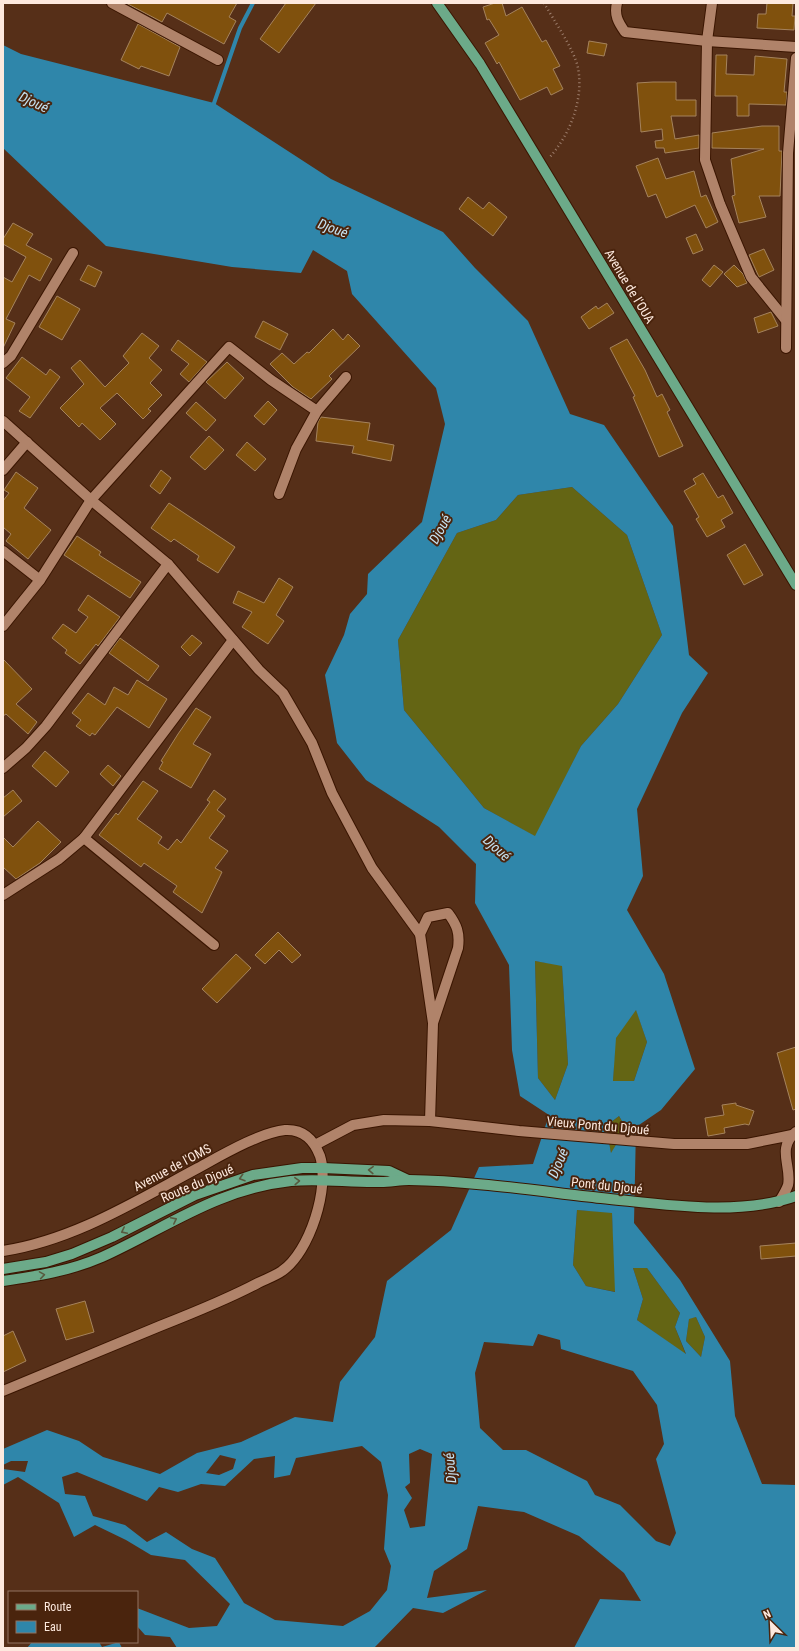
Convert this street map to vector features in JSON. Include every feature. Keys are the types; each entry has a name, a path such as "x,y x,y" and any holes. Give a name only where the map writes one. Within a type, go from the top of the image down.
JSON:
{"main road":[{"name":"Avenue de l'OUA","path":"438,3 480,64 796,585"},
{"name":"Route du Djoué","path":"3,1269 46,1262 72,1254 112,1237 195,1195 235,1180 275,1171 323,1168 389,1171 408,1180"},
{"name":"Route du Djoué","path":"3,1281 56,1273 101,1258 202,1206 239,1192 290,1181 322,1180 381,1182 408,1180 458,1183"},
{"name":"Pont du Djoué","path":"458,1183 657,1203 722,1207 779,1202"},
{"path":"779,1202 796,1196"}],"street":[{"path":"112,3 218,60"},
{"path":"617,3 615,11 618,23 625,32 707,41 796,47"},
{"path":"712,3 707,41 705,160 720,204 751,278 785,319"},
{"path":"786,348 785,319 791,251 788,153 796,58"},
{"path":"3,363 11,356 73,253"},
{"path":"3,626 40,580 90,500 229,346 271,380 317,411"},
{"path":"279,494 296,449 317,411 346,377"},
{"path":"3,421 90,500 168,564 259,670 283,693 312,743 332,793 372,868 420,934 433,1023 430,1121"},
{"path":"3,470 27,442"},
{"path":"3,551 40,580"},
{"path":"3,768 26,748 46,726 168,564"},
{"path":"3,895 59,859 84,838 233,640"},
{"path":"84,838 214,945"},
{"path":"420,934 428,917 448,913 455,923 460,935 458,948 433,1023"},
{"name":"Vieux Pont du Djoué","path":"315,1145 354,1126 384,1120 430,1121 520,1131 674,1144 747,1144 794,1134"},
{"name":"Avenue de l'OMS","path":"3,1251 19,1249 63,1235 107,1216 209,1162 266,1135 285,1130 300,1132 315,1145"},
{"path":"779,1202 788,1185 786,1149 794,1134"},
{"path":"3,1390 230,1298 283,1270 300,1254 310,1233 317,1209 323,1168 315,1145"}],"path":[{"path":"542,166 560,146 578,107 578,68 572,52 544,3"}],"shaded area":[{"path":"572,487 627,535 662,635 618,704 581,746 536,837 484,808 404,710 398,640 457,533 496,520 518,495"},
{"path":"535,961 562,965 568,1064 555,1100 538,1078"},
{"path":"636,1009 647,1042 634,1081 613,1081 615,1038"},
{"path":"619,1116 626,1128 611,1154 606,1126"},
{"path":"577,1210 612,1212 616,1292 586,1286 573,1265"},
{"path":"633,1268 647,1268 680,1313 675,1327 686,1355 637,1320 643,1299"},
{"path":"696,1317 705,1337 701,1357 686,1341 689,1318"}],"water":[{"name":"Djoué","path":"3,45 21,54 214,103 331,179 443,232 475,268 528,321 570,414 604,425 673,526 689,655 708,673 682,713 637,809 643,876 627,910 664,974 695,1069 661,1110 636,1127 634,1223 680,1280 730,1361 735,1416 762,1484 796,1485 796,1648 574,1648 600,1599 641,1601 624,1573 579,1536 524,1512 478,1506 467,1549 434,1571 427,1598 487,1590 443,1613 413,1608 374,1648 177,1648 170,1637 145,1635 138,1627 138,1608 189,1628 217,1626 230,1604 185,1560 151,1555 126,1540 95,1525 74,1537 59,1503 18,1477 3,1485 3,1469 25,1472 28,1461 11,1461 3,1465 3,1449 47,1430 79,1441 103,1457 160,1474 197,1453 241,1442 295,1417 333,1422 340,1382 375,1337 387,1281 451,1230 479,1167 533,1164 549,1115 520,1096 512,1050 509,965 475,903 476,864 439,827 366,780 337,743 325,675 344,635 350,614 367,594 368,574 422,522 445,424 436,388 352,294 347,271 313,250 301,273 232,267 106,246 3,148","holes":["572,487 627,535 662,635 618,704 581,746 535,836 484,808 404,710 398,640 457,533 496,520 518,495","535,961 562,966 568,1064 555,1100 538,1078","636,1010 647,1042 634,1081 613,1081 616,1038","619,1116 626,1128 611,1153 606,1126","577,1210 612,1213 615,1292 586,1286 573,1265","633,1268 647,1268 680,1313 675,1327 686,1354 637,1320 643,1299","696,1317 705,1337 701,1357 686,1341 689,1319","538,1334 560,1340 561,1349 633,1371 657,1405 664,1444 656,1459 676,1533 670,1546 656,1541 620,1505 595,1495 587,1481 526,1450 503,1450 480,1428 475,1373 484,1342 533,1346","362,1446 381,1462 388,1495 384,1549 391,1566 387,1590 370,1611 343,1626 275,1620 244,1603 215,1558 192,1549 166,1532 147,1542 125,1525 93,1516 85,1496 65,1494 62,1477 77,1472 147,1501 159,1487 178,1492 201,1484 225,1486 254,1459 275,1456 274,1478 290,1475 296,1458","420,1449 432,1454 425,1526 410,1528 404,1510 412,1498 405,1487 410,1483 409,1454","220,1455 236,1459 233,1469 219,1475 206,1473"]},
{"path":"31,1643 100,1643 102,1647 120,1643 122,1648 27,1648"}],"building":[{"path":"126,3 237,3 229,17 236,21 224,44 167,13 162,22"},
{"path":"286,3 316,3 279,53 260,39"},
{"path":"495,3 502,3 506,16 522,7 542,42 546,40 560,66 553,69 563,89 551,95 547,87 520,100 499,62 497,64 485,43 499,35 489,19 487,20 483,7"},
{"path":"767,3 793,3 792,16 795,16 794,30 757,28 758,14 766,14"},
{"path":"138,24 180,47 169,76 141,66 139,69 121,60"},
{"path":"589,41 607,44 604,56 587,53"},
{"path":"716,55 727,55 726,74 754,75 755,56 787,59 784,92 787,92 786,105 749,104 749,116 737,116 737,96 715,96"},
{"path":"676,82 676,100 696,100 696,116 671,116 675,139 699,135 699,148 665,153 664,148 656,148 655,141 663,140 662,129 641,132 637,83"},
{"path":"762,126 779,126 779,151 782,151 780,196 759,196 766,217 739,223 732,196 735,195 731,159 764,149 712,148 712,133"},
{"path":"658,158 666,179 694,171 701,197 706,195 718,222 706,228 695,205 666,218 656,194 648,197 636,166"},
{"path":"468,197 483,209 489,202 507,217 493,236 459,209"},
{"path":"13,223 33,234 26,245 52,259 40,281 29,275 6,319 15,323 3,348 3,277 12,282 26,257 3,244 3,239"},
{"path":"696,234 703,250 693,254 686,238"},
{"path":"764,249 774,270 759,277 749,255"},
{"path":"88,265 102,272 95,287 80,280"},
{"path":"714,265 723,272 710,287 702,280"},
{"path":"734,265 743,274 747,283 737,287 724,274"},
{"path":"57,296 80,309 62,340 39,327"},
{"path":"607,303 614,313 589,329 581,317 596,306 598,309"},
{"path":"771,312 778,326 758,333 754,318"},
{"path":"263,321 288,334 280,350 255,337"},
{"path":"333,329 343,340 348,334 360,346 329,376 332,379 311,399 293,387 270,364 282,353 294,364 307,352 309,353"},
{"path":"142,333 159,346 149,358 162,370 150,383 162,395 148,409 151,411 143,419 117,393 100,408 116,424 100,440 82,423 79,427 60,408 84,384 71,368 80,360 105,387 129,363 123,356"},
{"path":"627,339 645,370 657,397 662,394 670,410 667,412 683,446 659,457 633,397 635,396 610,348"},
{"path":"178,340 207,362 189,382 180,374 189,364 171,350"},
{"path":"22,357 46,375 50,369 60,377 30,418 19,411 30,397 6,378"},
{"path":"227,362 244,378 225,399 206,382"},
{"path":"268,401 277,410 264,425 254,416"},
{"path":"196,402 216,420 206,431 186,413"},
{"path":"321,417 370,423 367,440 394,445 391,461 352,453 354,446 316,441 318,422"},
{"path":"209,436 224,450 205,470 190,457"},
{"path":"247,442 266,459 255,471 236,455"},
{"path":"161,470 171,478 160,494 150,486"},
{"path":"16,472 38,488 24,508 51,530 28,559 6,541 11,534 3,527 3,501 9,493 4,490"},
{"path":"703,473 718,498 723,495 733,513 721,520 725,527 707,537 696,519 699,517 684,491 696,484 693,479"},
{"path":"169,503 235,547 218,573 197,560 199,556 174,539 171,542 151,528"},
{"path":"77,536 101,552 99,555 141,582 130,598 64,555"},
{"path":"745,544 763,575 744,585 727,555"},
{"path":"279,578 293,587 276,615 284,621 268,644 242,627 252,612 233,603 238,591 264,603"},
{"path":"88,595 120,617 98,646 96,644 80,664 65,653 67,650 52,638 63,624 76,633 88,617 78,610"},
{"path":"192,635 202,643 190,656 181,647"},
{"path":"120,638 159,666 148,681 109,653"},
{"path":"3,659 32,689 16,704 37,722 28,734 6,714 3,716"},
{"path":"137,680 167,699 149,728 117,707 95,735 92,733 90,736 76,726 81,720 72,713 88,693 105,705 114,687 128,695"},
{"path":"196,708 211,717 193,744 211,754 191,788 159,769 163,762 161,761"},
{"path":"45,751 69,772 56,787 32,766"},
{"path":"108,765 121,776 113,786 100,774"},
{"path":"143,781 158,791 137,819 162,837 158,843 168,850 177,839 181,843 210,802 207,800 214,790 226,799 217,810 225,816 209,838 228,851 215,868 222,872 202,913 173,892 177,886 144,863 141,867 99,835 116,813 118,815"},
{"path":"13,790 22,801 3,817 3,798"},
{"path":"38,821 61,842 40,863 16,879 3,867 3,837 13,847"},
{"path":"278,932 301,955 292,963 279,950 265,964 255,955"},
{"path":"236,954 251,968 217,1003 202,989"},
{"path":"796,1047 796,1109 793,1110 777,1053"},
{"path":"736,1103 736,1105 754,1111 749,1125 745,1124 724,1128 725,1133 708,1136 705,1118 724,1115 722,1105"},
{"path":"796,1243 796,1256 761,1259 760,1246"},
{"path":"85,1301 94,1332 66,1340 56,1309"},
{"path":"13,1331 26,1361 3,1372 3,1336"}],"waterway":[{"path":"212,109 240,28 253,3"}]}
